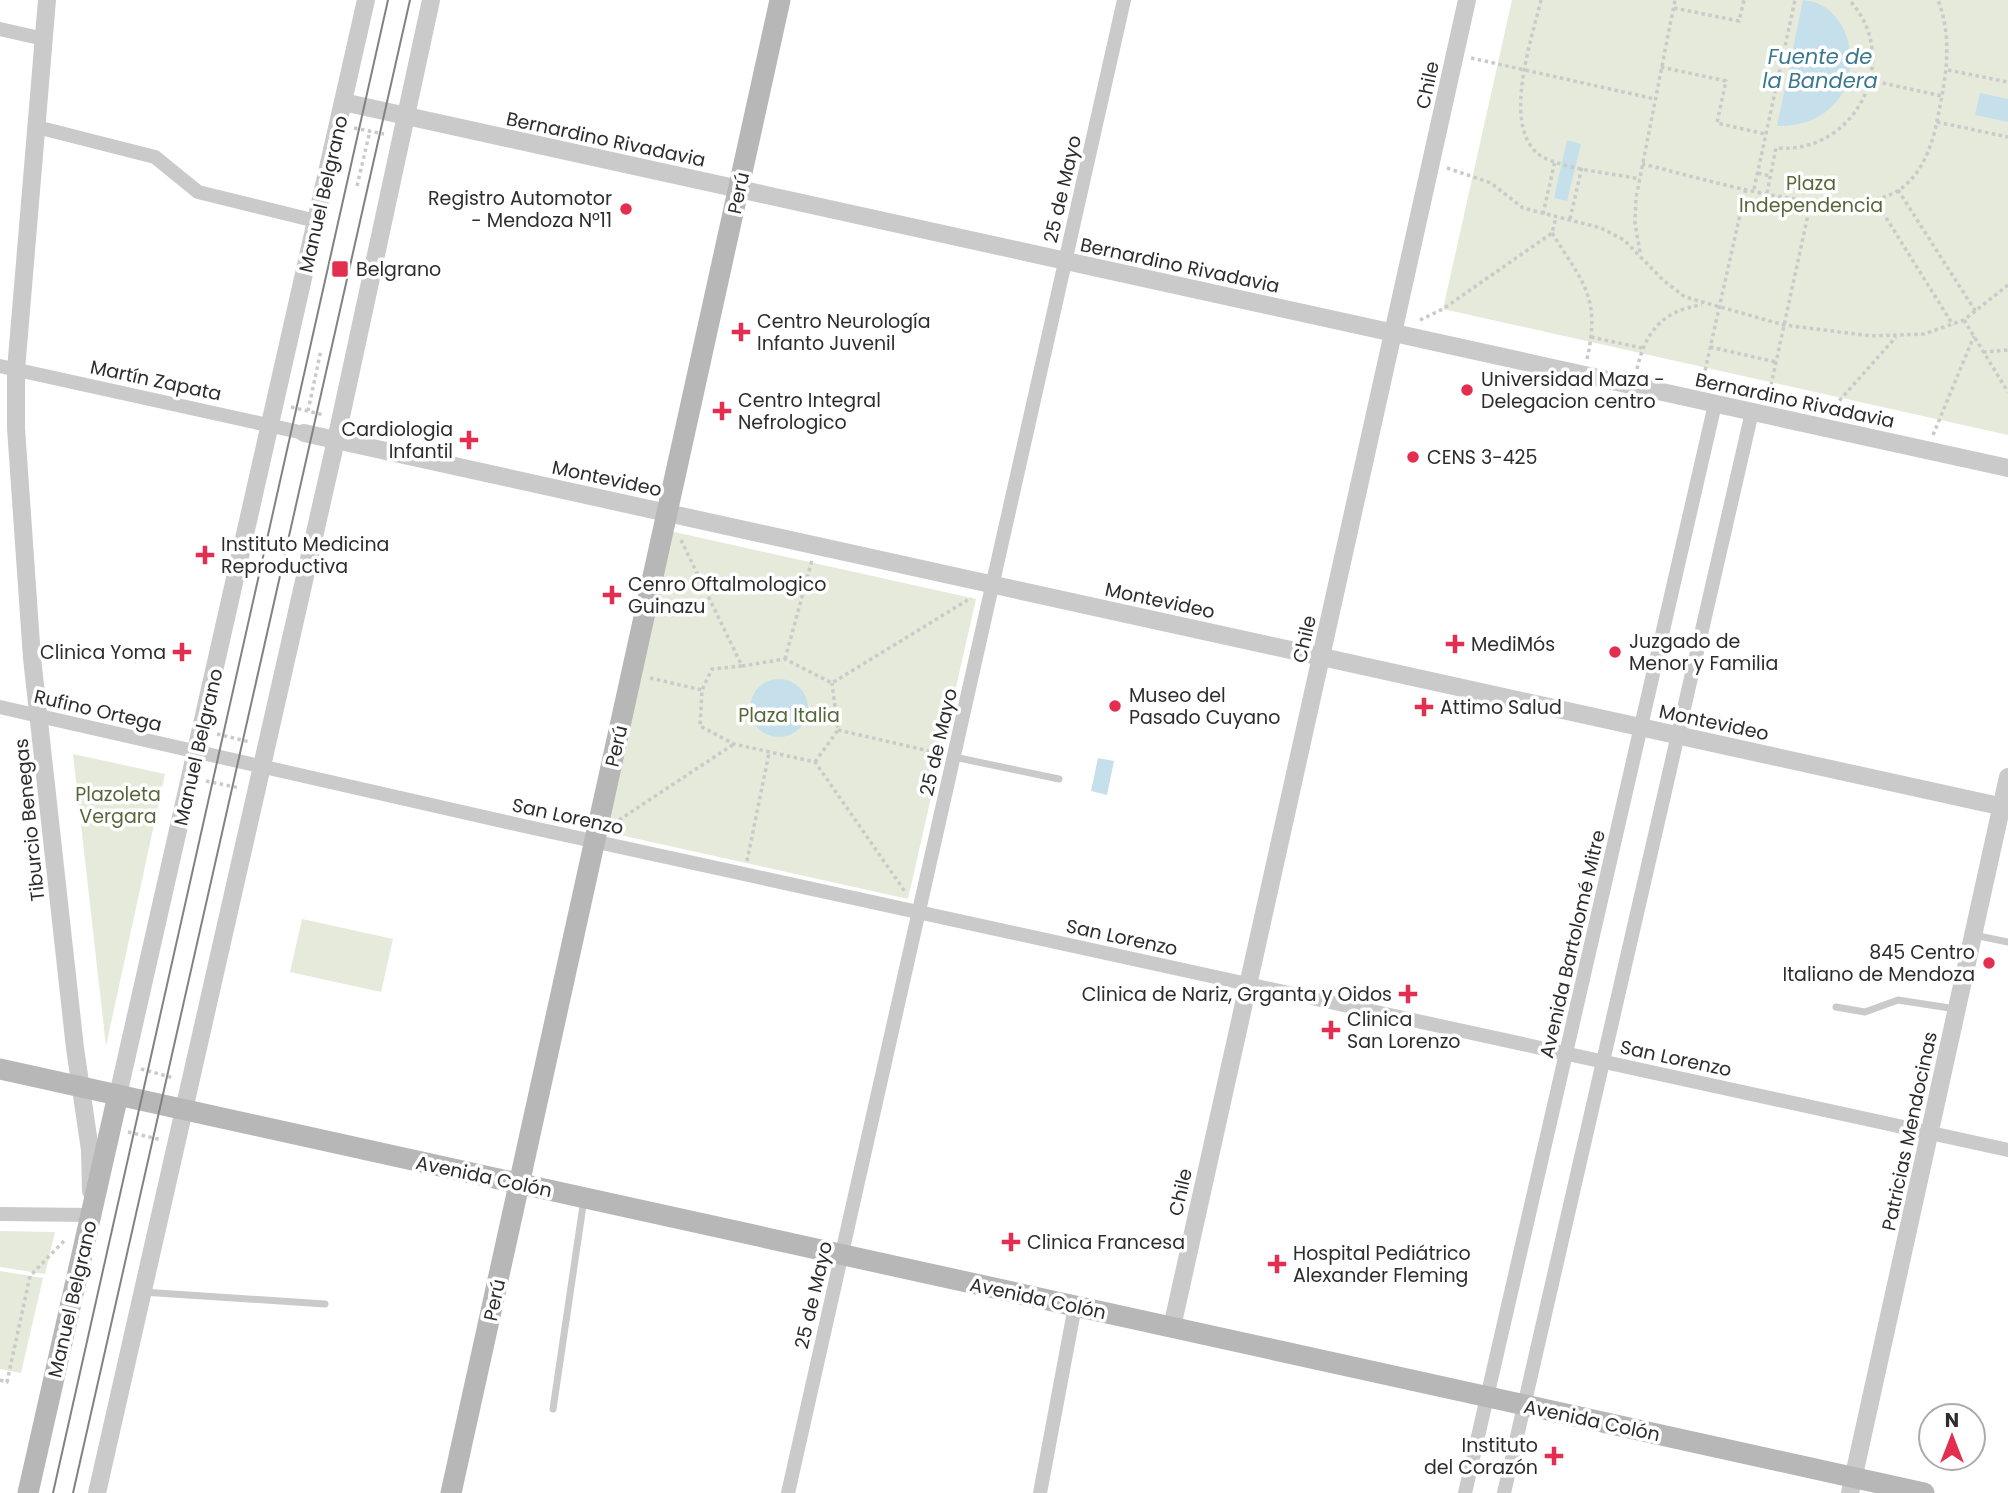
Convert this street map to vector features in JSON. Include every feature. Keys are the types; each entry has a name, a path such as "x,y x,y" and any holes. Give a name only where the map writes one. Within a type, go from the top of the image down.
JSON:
{"main road":[{"name":"Perú","path":"451,1493 780,0"},
{"name":"Avenida Colón","path":"0,1069 1524,1405 1852,1485 1924,1493"},
{"name":"Manuel Belgrano","path":"27,1493 118,1095"}],"street":[{"name":"Tiburcio Benegas","path":"47,0 37,127 8,368 16,428 38,716 91,1166 91,1215"},
{"name":"Manuel Belgrano","path":"118,1095 366,0"},
{"path":"97,1493 336,440 431,0"},
{"name":"25 de Mayo","path":"788,1493 1124,0"},
{"name":"Chile","path":"1172,1327 1467,0"},
{"path":"0,29 44,39"},
{"name":"Bernardino Rivadavia","path":"343,102 2008,468"},
{"path":"37,127 155,157 198,192 316,221"},
{"name":"Martín Zapata","path":"8,368 304,433"},
{"name":"Avenida Bartolomé Mitre","path":"1465,1493 1715,404"},
{"path":"1504,1493 1752,412"},
{"name":"Montevideo","path":"304,433 2005,807"},
{"name":"Rufino Ortega","path":"0,707 228,759"},
{"name":"San Lorenzo","path":"228,759 2008,1150"},
{"name":"Patricias Mendocinas","path":"1852,1485 1973,935 2005,807 2008,777"},
{"path":"0,1214 91,1215"},
{"path":"1040,1493 1075,1306"}],"lane":[{"path":"954,757 1059,779"},
{"path":"1973,935 2008,942"},
{"path":"1836,1007 1864,1012 1898,1000 1957,1010"},
{"path":"554,1409 584,1198"},
{"path":"141,1292 325,1304"}],"path":[{"path":"1541,0 1525,71 1520,120 1534,149 1555,162 1640,179"},
{"path":"1641,254 1635,223 1640,179 1675,0"},
{"path":"1673,8 1739,21 1744,0"},
{"path":"1754,190 1795,0"},
{"path":"1767,193 1776,148 1806,146 1830,137 1857,112 1869,80 1868,33 1858,11 1849,0"},
{"path":"1643,164 1811,201 1842,203 1875,200 1898,190 1922,165 1937,122 1947,70 1947,44 1940,1"},
{"path":"1455,55 1655,99"},
{"path":"1661,67 1726,81 1717,123 1765,134"},
{"path":"1947,70 2008,82"},
{"path":"1869,80 1942,96"},
{"path":"1937,122 2008,137"},
{"path":"338,124 401,138"},
{"path":"357,187 370,131"},
{"path":"1543,214 1555,162"},
{"path":"1431,164 1491,183 1523,208 1601,228 1624,240 1641,254 1663,280 1685,297 1719,309 1784,325 1896,337 1924,334 1964,320 2008,285"},
{"path":"1570,219 1582,167"},
{"path":"1758,173 1770,176"},
{"path":"1706,368 1746,188"},
{"path":"1898,190 1976,312"},
{"path":"1875,200 1953,325"},
{"path":"1772,383 1811,201"},
{"path":"1443,309 1552,233 1556,217"},
{"path":"1552,233 1588,290 1592,316 1591,340 1642,351 1648,335 1670,314 1684,307 1704,304"},
{"path":"1964,320 2008,392"},
{"path":"1939,420 1974,336"},
{"path":"1843,398 1896,337"},
{"path":"1710,347 1776,362"},
{"path":"308,411 321,350"},
{"path":"1983,352 2008,350"},
{"path":"275,404 340,418"},
{"path":"667,513 743,666"},
{"path":"785,659 816,545"},
{"path":"832,683 993,584"},
{"path":"832,683 785,659 712,669 702,690 700,726 734,744 815,762 919,912"},
{"path":"632,674 702,690"},
{"path":"815,762 838,730 832,683"},
{"path":"838,730 954,757"},
{"path":"201,731 265,746"},
{"path":"613,824 734,744"},
{"path":"744,874 769,753"},
{"path":"191,777 255,792"},
{"path":"0,1380 7,1382 30,1276 91,1215"}],"green space":[{"name":"Plaza Independencia","path":"1512,0 2008,0 2008,435 1443,309"},
{"name":"Plaza Italia","path":"670,531 976,599 908,899 602,831"},
{"name":"Plazoleta Vergara","path":"73,754 165,774 106,1046"},
{"path":"302,919 393,939 381,992 290,972"},
{"path":"0,1231 55,1232 45,1274 0,1267"},
{"path":"0,1271 43,1278 21,1373 0,1369"}],"water":[{"name":"Fuente de la Bandera","path":"1803,0 1824,7 1839,21 1848,42 1850,64 1845,87 1832,107 1809,121 1777,126"},
{"path":"1980,93 2008,99 2008,122 1975,115"},
{"path":"1567,140 1581,144 1567,201 1554,198"},
{"path":"779,679 795,684 803,692 808,708 803,724 795,732 779,737 763,732 755,724 750,708 755,692 763,684"},
{"path":"1098,758 1114,761 1107,795 1091,791"}],"tram line":[{"path":"53,1493 388,0"},
{"path":"73,1493 410,0"}],"place":[{"name":"Registro Automotor - Mendoza N°11","path":"626,209"},
{"name":"Belgrano","path":"340,269"},
{"name":"Centro Neurología Infanto Juvenil","path":"741,332"},
{"name":"Universidad Maza - Delegacion centro","path":"1467,390"},
{"name":"Centro Integral Nefrologico","path":"722,411"},
{"name":"Cardiologia Infantil","path":"469,440"},
{"name":"CENS 3-425","path":"1413,457"},
{"name":"Instituto Medicina Reproductiva","path":"205,555"},
{"name":"Cenro Oftalmologico Guinazu","path":"612,595"},
{"name":"MediMós","path":"1455,644"},
{"name":"Clinica Yoma","path":"182,652"},
{"name":"Juzgado de Menor y Familia","path":"1615,652"},
{"name":"Museo del Pasado Cuyano","path":"1115,706"},
{"name":"Attimo Salud","path":"1424,707"},
{"name":"845 Centro Italiano de Mendoza","path":"1989,963"},
{"name":"Clinica de Nariz, Grganta y Oidos","path":"1408,994"},
{"name":"Clinica San Lorenzo","path":"1331,1030"},
{"name":"Clinica Francesa","path":"1011,1242"},
{"name":"Hospital Pediátrico Alexander Fleming","path":"1277,1264"},
{"name":"Instituto del Corazón","path":"1554,1456"}]}
